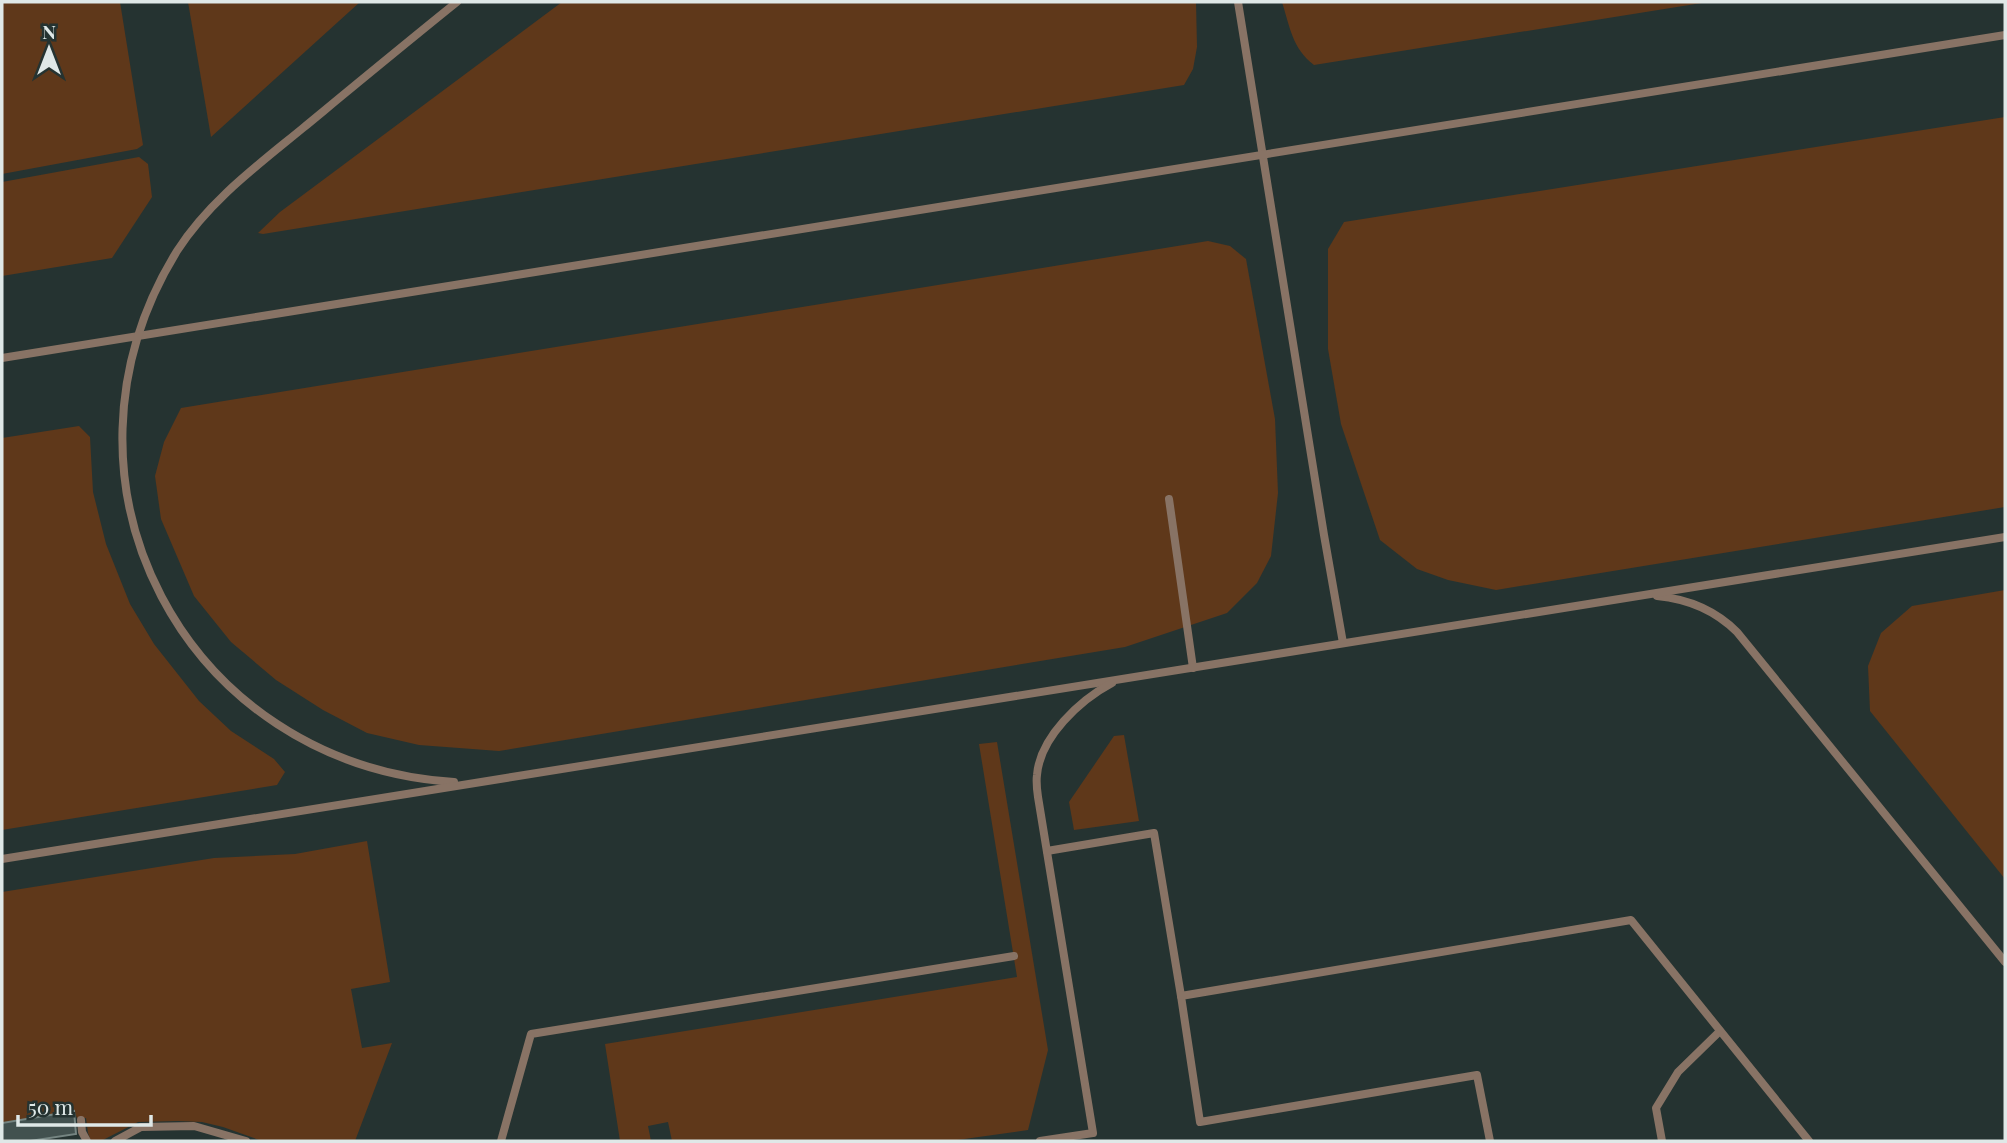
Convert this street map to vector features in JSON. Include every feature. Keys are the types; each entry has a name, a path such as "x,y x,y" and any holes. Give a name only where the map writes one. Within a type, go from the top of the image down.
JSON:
{"lane":[{"path":"457,2 232,186 179,248 151,300 131,359 123,411 123,458 138,540 150,573 189,641 224,681 275,724 318,748 374,769 407,777 458,783 481,782"},
{"path":"1238,2 1343,643"},
{"path":"2,358 2005,35"},
{"path":"1169,499 1193,668"},
{"path":"2,859 2005,537"},
{"path":"1641,595 1677,598 1697,605 1720,617 1737,632 2005,962"},
{"path":"1040,1141 1093,1133 1046,850 1037,774 1042,752 1070,714 1089,696 1111,683 1128,678"},
{"path":"1046,850 1154,833 1200,1122 1477,1075 1490,1141"},
{"path":"1181,996 1631,920 1809,1141"},
{"path":"502,1141 531,1034 1014,956"},
{"path":"1662,1141 1656,1108 1678,1072 1720,1031"},
{"path":"81,1120 82,1132 87,1141"},
{"path":"115,1141 141,1127 194,1126 246,1141"}],"shaded area":[{"path":"2,2 120,2 143,145 137,149 2,174"},
{"path":"188,2 360,2 211,137"},
{"path":"562,2 1196,2 1197,47 1193,69 1184,85 258,233 280,212"},
{"path":"1282,2 1708,2 1314,65 1296,44"},
{"path":"2005,117 2005,507 1496,590 1448,580 1417,569 1380,540 1341,424 1328,349 1328,249 1344,222"},
{"path":"139,157 148,164 152,197 112,258 2,276 2,182"},
{"path":"1208,241 1230,246 1246,259 1275,419 1278,493 1271,556 1257,583 1227,613 1125,647 499,751 419,745 367,733 323,710 276,680 231,642 194,596 161,519 155,476 164,442 181,408"},
{"path":"79,426 90,437 93,492 106,544 130,604 154,644 199,701 231,731 274,759 285,772 277,785 2,830 2,438"},
{"path":"2005,590 2005,879 1870,711 1868,666 1881,633 1912,606"},
{"path":"1124,735 1139,821 1074,830 1069,802 1114,736"},
{"path":"997,742 1048,1050 1028,1130 950,1141 672,1141 668,1122 648,1126 651,1141 620,1141 605,1044 1017,977 979,744"},
{"path":"367,841 390,982 351,989 362,1048 392,1043 355,1141 262,1141 202,1122 178,1121 138,1122 101,1141 91,1141 86,1118 77,1118 74,1111 2,1123 2,892 214,858 295,854"}],"building":[{"path":"74,1111 76,1134 30,1141 2,1141 2,1123"}]}
